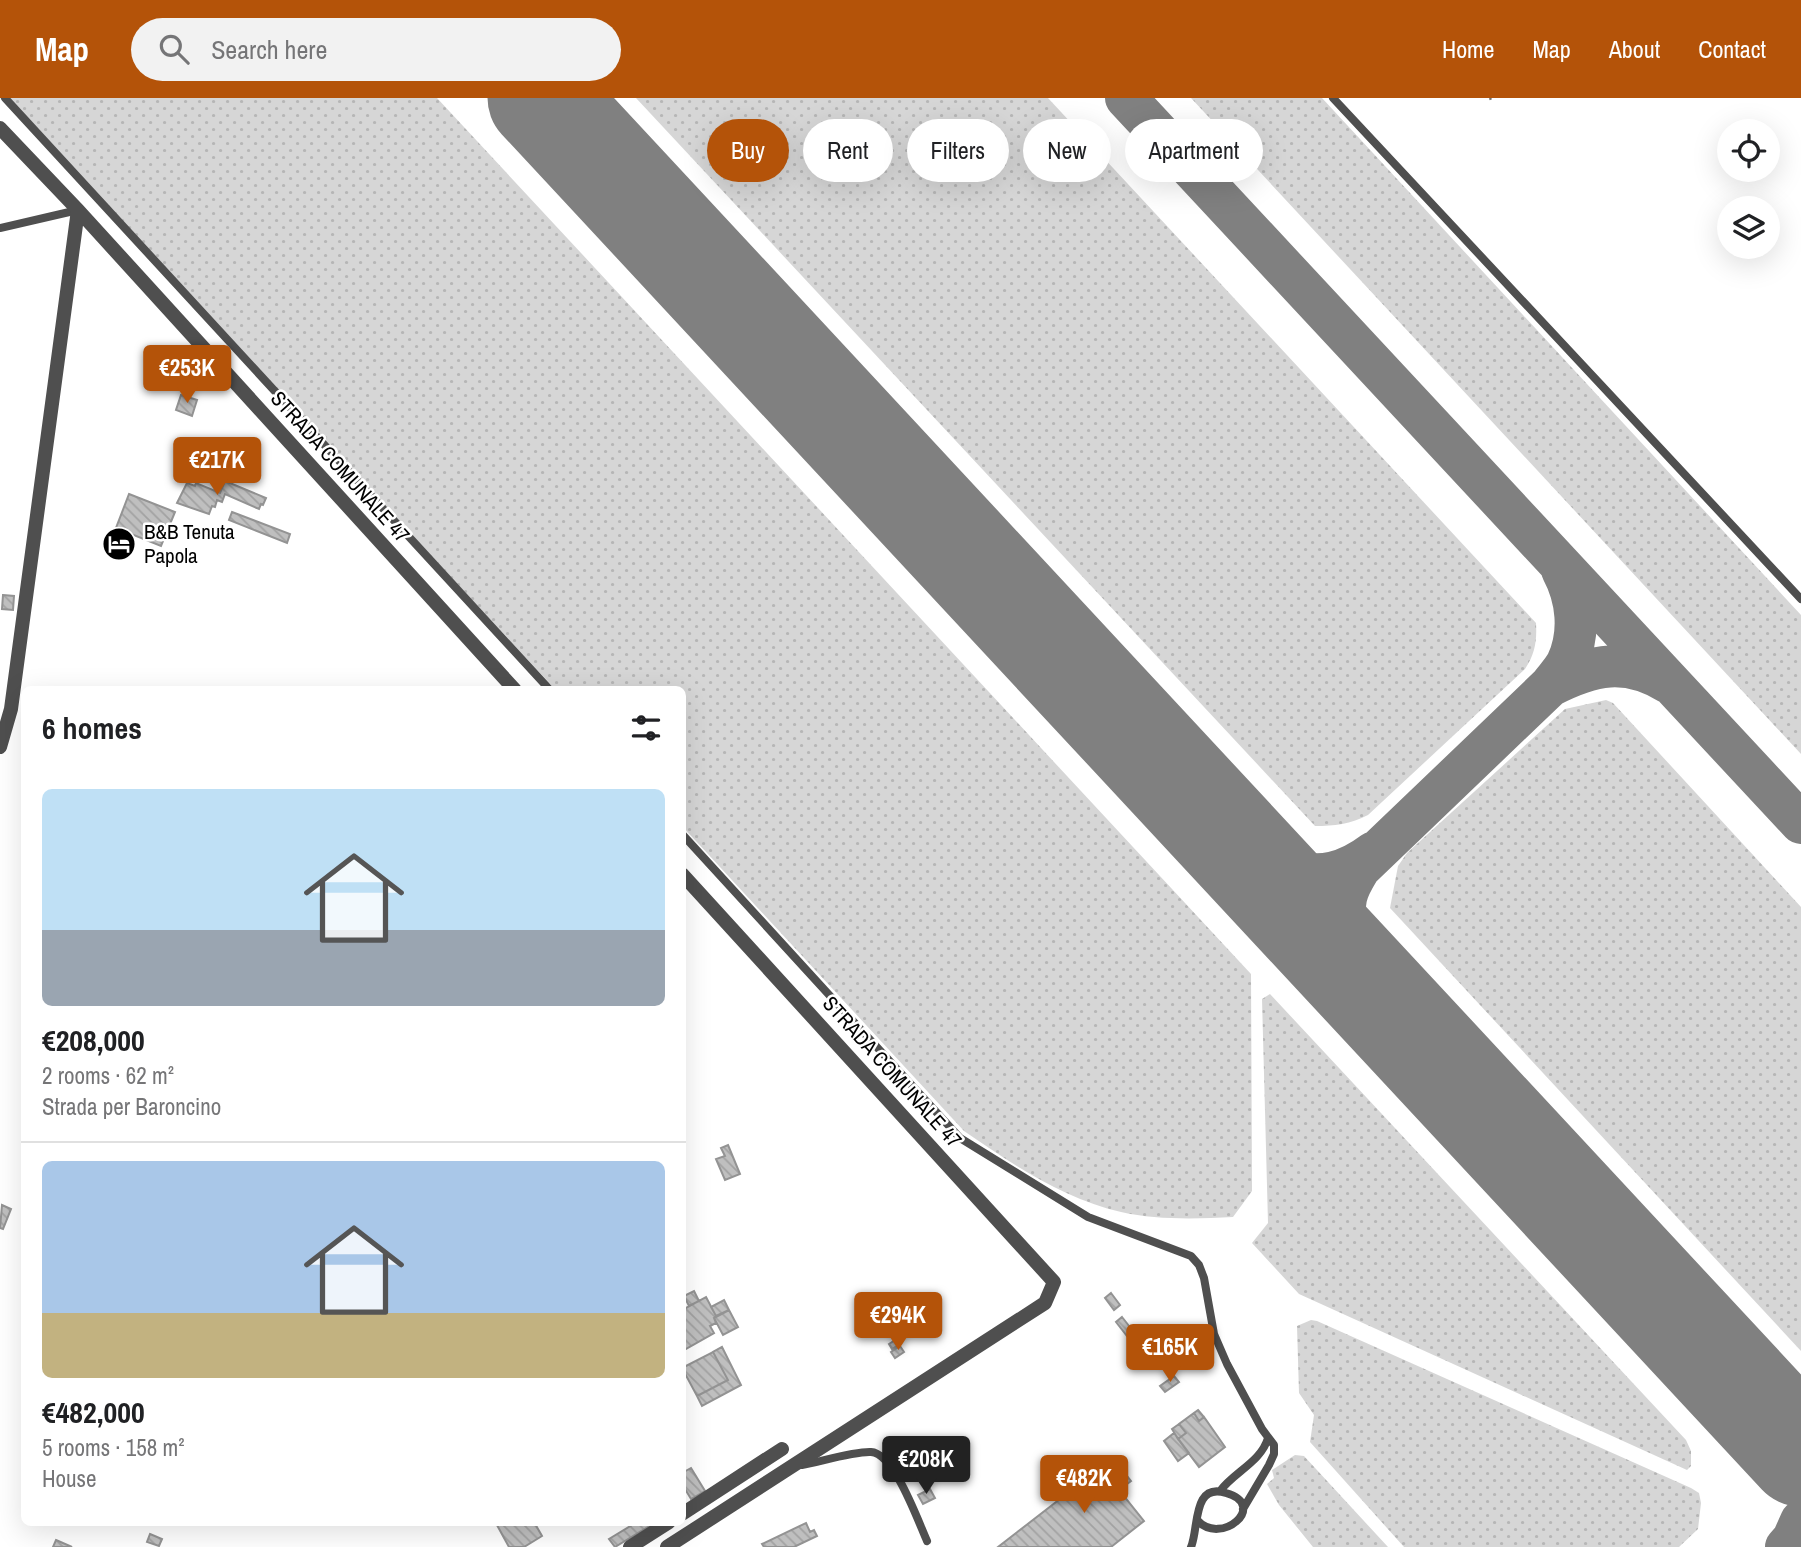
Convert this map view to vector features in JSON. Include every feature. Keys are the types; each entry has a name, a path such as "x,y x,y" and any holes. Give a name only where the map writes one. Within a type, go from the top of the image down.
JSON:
{"street":[{"name":"STRADA COMUNALE 47","path":"0,128 78,210 510,686"},
{"path":"0,747 11,709 7,690 78,210"},
{"name":"STRADA COMUNALE 47","path":"686,878 1054,1282 1045,1303 793,1466"},
{"path":"686,1511 782,1449"},
{"path":"667,1547 793,1466"},
{"path":"631,1547 662,1526"}],"lane":[{"path":"5,98 546,686"},
{"path":"1333,98 1801,599"},
{"path":"0,228 78,210"},
{"path":"686,838 961,1138 1088,1217 1191,1256 1199,1265 1218,1344 1274,1445 1274,1454 1243,1509"},
{"path":"1220,1491 1228,1480 1258,1456 1268,1438"},
{"path":"793,1466 872,1452 883,1455 897,1476 927,1541"},
{"path":"1191,1547 1201,1500 1220,1491 1238,1500 1243,1509 1243,1520 1230,1536 1210,1536 1202,1530 1197,1520"}],"shaded area":[{"path":"6,98 437,98 1251,974 1252,1191 1233,1217 1162,1218 1134,1215 1100,1206 1039,1179 964,1131 686,830 686,686 552,686"},
{"path":"636,98 1048,98 1068,119 1023,119 1023,182 1111,182 1111,166 1536,623 1535,647 1525,669 1368,815 1342,824 1315,826 714,182 789,182 789,119 707,119 707,174"},
{"path":"1191,98 1322,98 1801,615 1801,754 1263,175 1263,119 1211,119"},
{"path":"1606,700 1613,703 1801,907 1801,1351 1390,908 1398,866 1407,853 1565,709"},
{"path":"1270,994 1686,1440 1691,1451 1691,1466 1687,1470 1299,1294 1252,1243 1268,1223 1262,999"},
{"path":"1311,1320 1691,1488 1699,1493 1701,1503 1698,1529 1679,1547 1404,1547 1310,1442 1314,1415 1299,1393 1297,1326"},
{"path":"1295,1455 1304,1456 1388,1547 1313,1547 1279,1505 1267,1484 1274,1478 1272,1470"}],"water":[{"path":"1153,1328 1169,1350 1157,1360 1140,1338"}],"building":[{"path":"181,395 197,400 192,416 176,410"},
{"path":"225,481 266,498 263,505 261,504 259,509 225,494 222,502 217,500 215,507 212,506 209,514 177,503 187,483 195,486 196,483 220,493"},
{"path":"129,494 175,512 161,546 116,528"},
{"path":"232,512 290,534 287,543 229,520"},
{"path":"3,595 14,596 13,610 2,609"},
{"path":"728,1145 740,1174 725,1180 716,1159 725,1156 721,1148"},
{"path":"2,1205 11,1209 3,1229 0,1228"},
{"path":"694,1291 699,1301 689,1306 686,1295"},
{"path":"1111,1293 1120,1305 1114,1310 1105,1298"},
{"path":"706,1297 716,1316 716,1323 710,1326 714,1333 686,1349 686,1308"},
{"path":"724,1300 729,1310 716,1316 711,1307"},
{"path":"729,1310 738,1327 723,1335 714,1318"},
{"path":"1122,1317 1133,1331 1127,1336 1116,1322"},
{"path":"897,1339 900,1344 892,1349 889,1344"},
{"path":"900,1346 904,1352 895,1358 891,1352"},
{"path":"722,1347 741,1385 702,1406 697,1396 728,1380 713,1352"},
{"path":"713,1352 728,1380 697,1396 686,1375 686,1366"},
{"path":"1174,1376 1179,1382 1165,1392 1160,1386"},
{"path":"1198,1410 1204,1417 1199,1421 1194,1413"},
{"path":"1194,1413 1199,1421 1204,1417 1225,1447 1199,1467 1178,1439 1186,1433 1179,1424"},
{"path":"1179,1424 1186,1433 1178,1439 1172,1429"},
{"path":"1174,1433 1189,1453 1178,1461 1164,1441"},
{"path":"1113,1458 1131,1481 1119,1490 1144,1521 1111,1547 998,1547"},
{"path":"691,1468 705,1491 691,1499 686,1491 686,1471"},
{"path":"930,1489 935,1498 923,1504 918,1495"},
{"path":"806,1523 810,1532 814,1530 817,1536 794,1547 764,1547 762,1544"},
{"path":"498,1526 536,1526 542,1536 524,1547 509,1547"},
{"path":"630,1526 649,1526 615,1547 609,1539"},
{"path":"150,1534 162,1539 159,1546 147,1542"},
{"path":"56,1540 72,1547 53,1547"}],"taxiway":[{"path":"1126,98 1801,823"},
{"path":"1550,686 1567,663 1576,628 1574,604 1562,570"},
{"path":"1386,1006 1357,955 1347,926 1346,898 1360,868 1550,686 1566,678 1610,666 1638,669 1669,683"},
{"path":"1214,822 1271,861 1290,870 1309,874 1330,873 1351,866 1374,852"},
{"path":"1788,1439 1801,1474"},
{"path":"1786,1547 1801,1521"}],"runway":[{"path":"541,98 1801,1453"}],"place":[{"name":"B&B Tenuta Papola","path":"119,544"}]}
